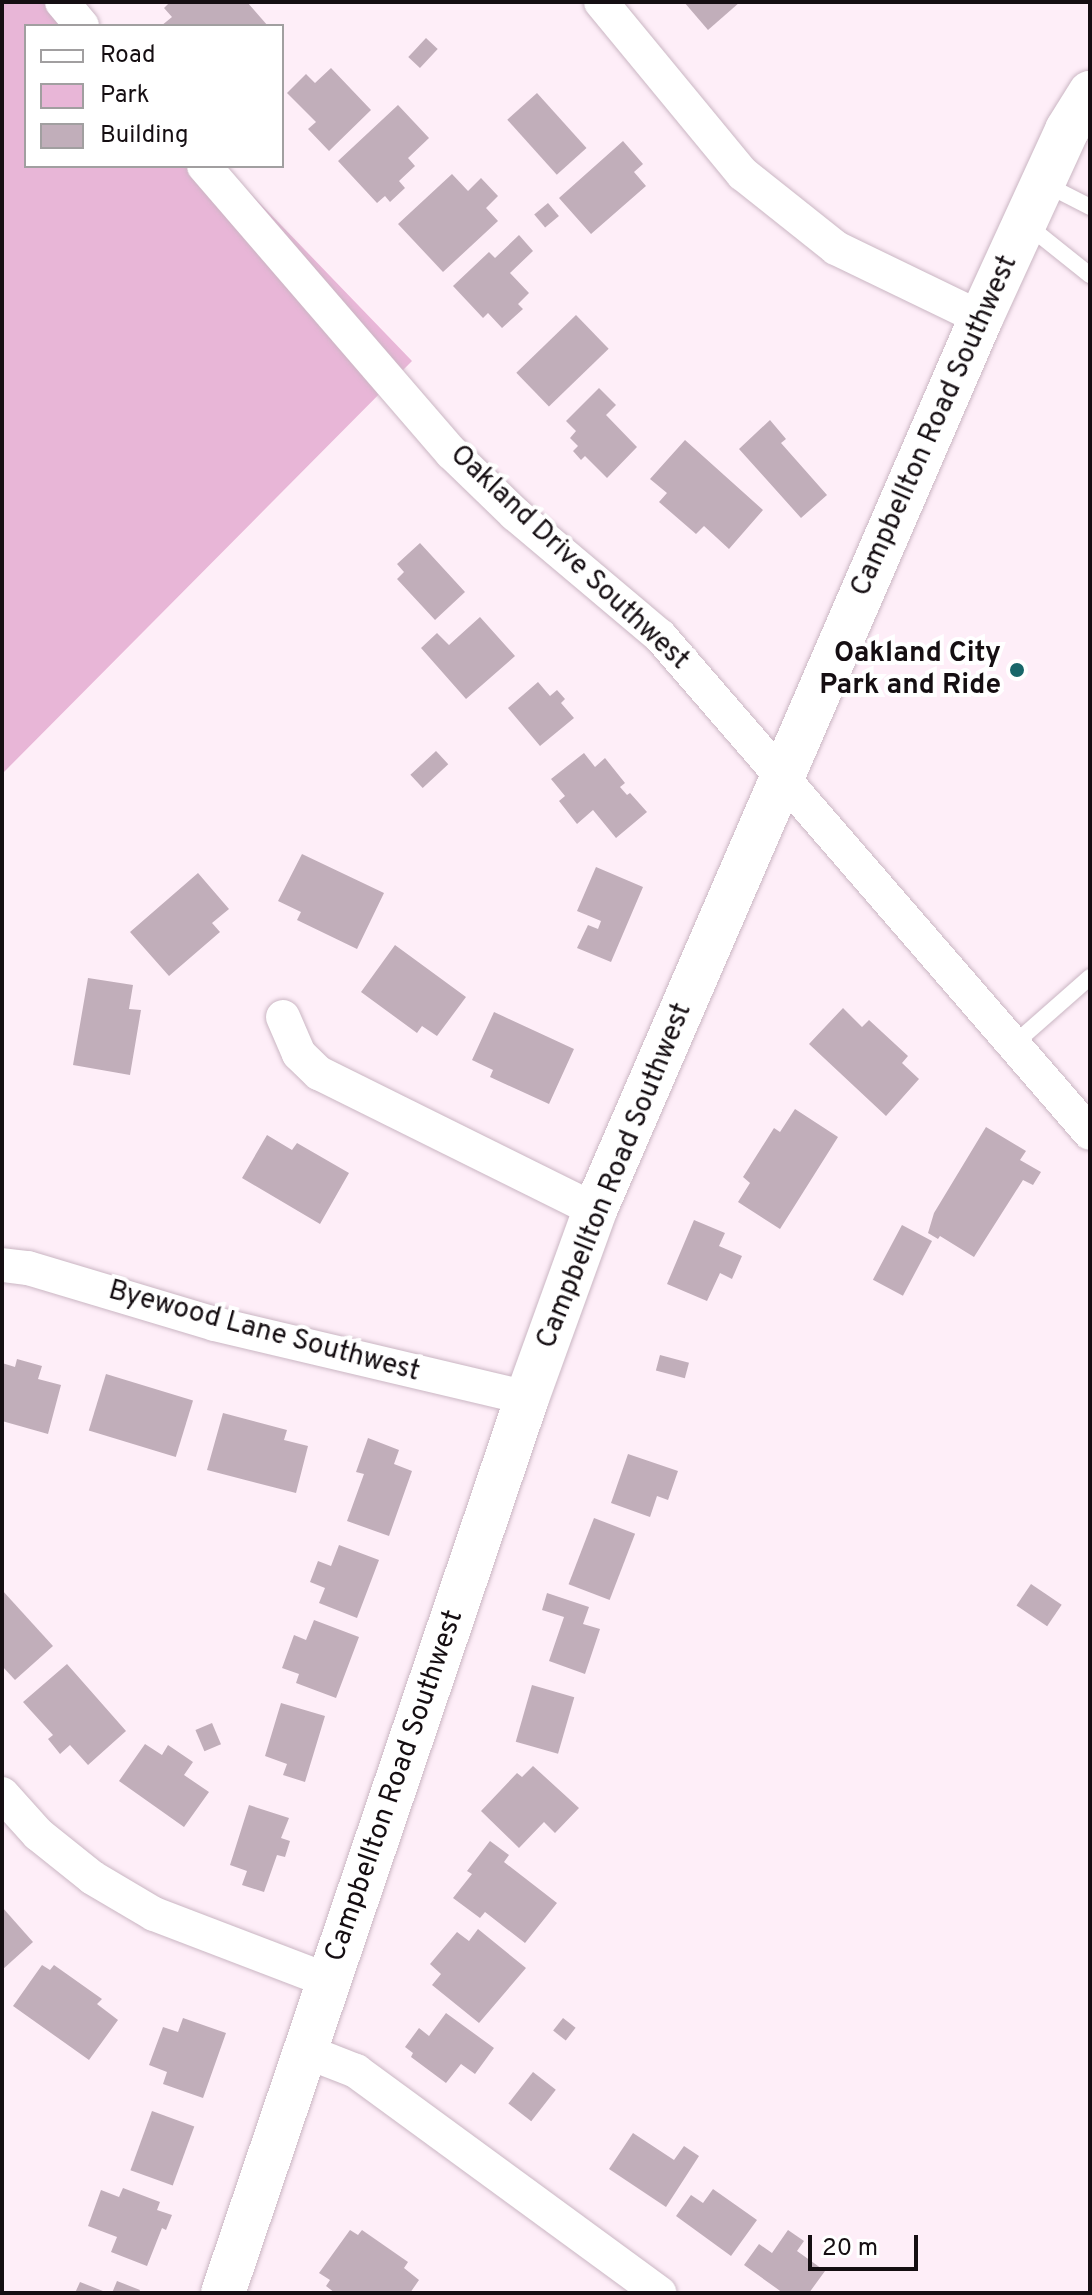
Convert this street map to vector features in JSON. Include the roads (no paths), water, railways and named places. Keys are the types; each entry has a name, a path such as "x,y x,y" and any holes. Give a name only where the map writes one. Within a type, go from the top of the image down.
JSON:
{"main road":[{"name":"Campbellton Road Southwest","path":"223,2293 527,1398 595,1210 981,318 1067,130 1090,93"}],"street":[{"path":"62,2 80,24"},
{"path":"601,2 743,174 836,248 981,318"},
{"name":"Oakland Drive Southwest","path":"206,168 452,453 515,514 660,636 783,773 1090,1133"},
{"path":"283,1017 299,1054 319,1073 595,1210"},
{"name":"Byewood Lane Southwest","path":"2,1265 28,1268 215,1324 527,1398"},
{"path":"2,1794 38,1834 60,1852 93,1878 154,1914 329,1981"},
{"path":"305,2051 356,2071 659,2293"}],"lane":[{"path":"1043,183 1090,207"},
{"path":"1025,223 1090,275"},
{"path":"1014,1044 1090,977"}],"place":[{"name":"Oakland City Park and Ride","path":"1017,670"}]}
